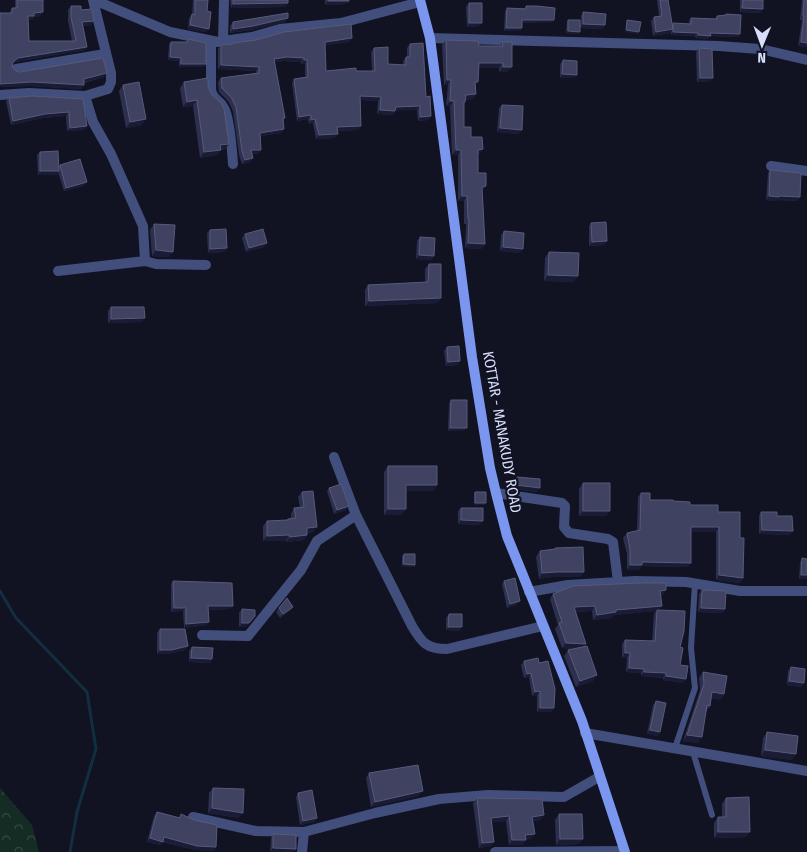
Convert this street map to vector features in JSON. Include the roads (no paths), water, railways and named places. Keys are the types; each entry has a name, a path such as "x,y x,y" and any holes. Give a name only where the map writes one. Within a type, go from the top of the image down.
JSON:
{"main road":[{"name":"KOTTAR - MANAKUDY ROAD","path":"420,1 430,38 472,356 490,468 506,536 585,733 625,851"}],"street":[{"path":"93,0 170,32 211,41 252,37 280,29 341,23 420,1"},
{"path":"0,95 29,93 85,96 108,89 111,82 111,73 93,0"},
{"path":"223,41 224,0"},
{"path":"430,38 718,46 760,49 807,60"},
{"path":"211,41 210,90 212,96 221,104 226,113 233,164"},
{"path":"16,69 105,54"},
{"path":"85,96 93,122 111,154 143,226 145,261"},
{"path":"771,166 807,171"},
{"path":"58,271 145,261 156,264 206,265"},
{"path":"334,457 356,515 412,626 418,637 427,646 447,650 543,626"},
{"path":"496,493 562,503 565,508 564,527 569,533 608,539 613,542 618,582"},
{"path":"202,635 248,636 301,570 317,541 356,515"},
{"path":"529,592 568,586 660,581 695,583 740,590 807,591"},
{"path":"585,733 807,771"},
{"path":"193,818 256,831 304,832 375,813 439,799 488,795 564,797 600,777"},
{"path":"302,852 304,832"},
{"path":"495,852 625,851"}],"lane":[{"path":"675,748 695,688 691,648 695,583"},
{"path":"693,752 712,814"}],"waterway":[{"path":"0,591 16,618 87,692 96,749 77,812 70,852"}]}
